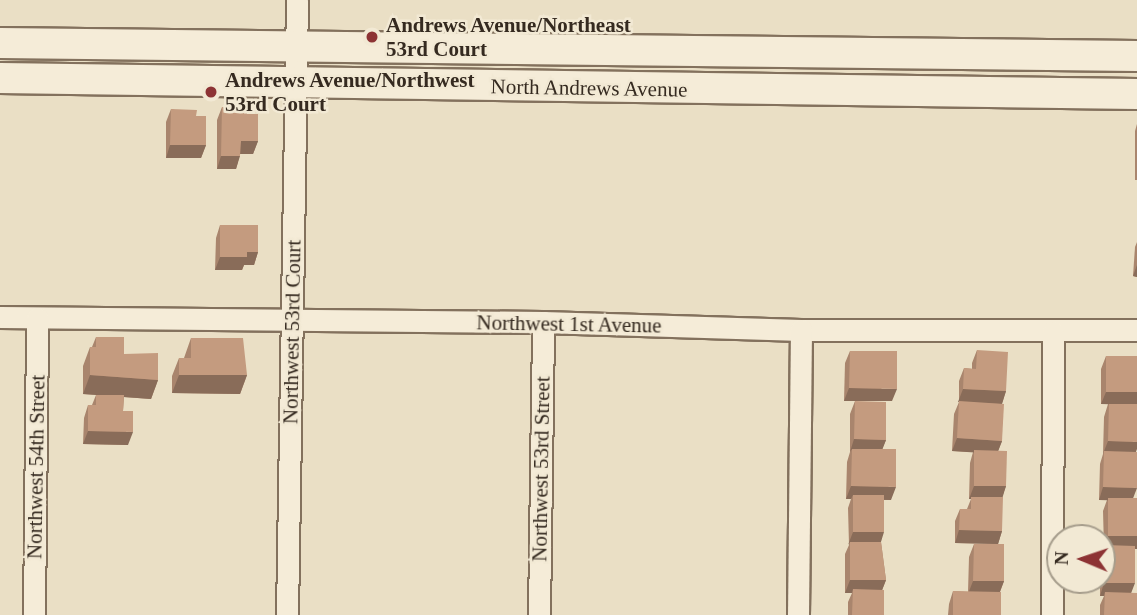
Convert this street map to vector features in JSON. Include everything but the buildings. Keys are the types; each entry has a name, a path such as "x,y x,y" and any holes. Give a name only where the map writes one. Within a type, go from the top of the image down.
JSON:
{"main road":[{"name":"North Andrews Avenue","path":"0,43 1137,56"},
{"name":"North Andrews Avenue","path":"0,78 1137,94"}],"street":[{"name":"Northwest 53rd Court","path":"287,615 297,0"},
{"name":"Northwest 1st Avenue","path":"0,317 543,322 801,330 1137,330"},
{"name":"Northwest 54th Street","path":"34,615 37,318"},
{"name":"Northwest 53rd Street","path":"539,615 543,322"},
{"path":"799,615 801,330"},
{"path":"1052,615 1053,332"}],"place":[{"name":"Andrews Avenue/Northeast 53rd Court","path":"372,37"},
{"name":"Andrews Avenue/Northwest 53rd Court","path":"211,92"}]}
